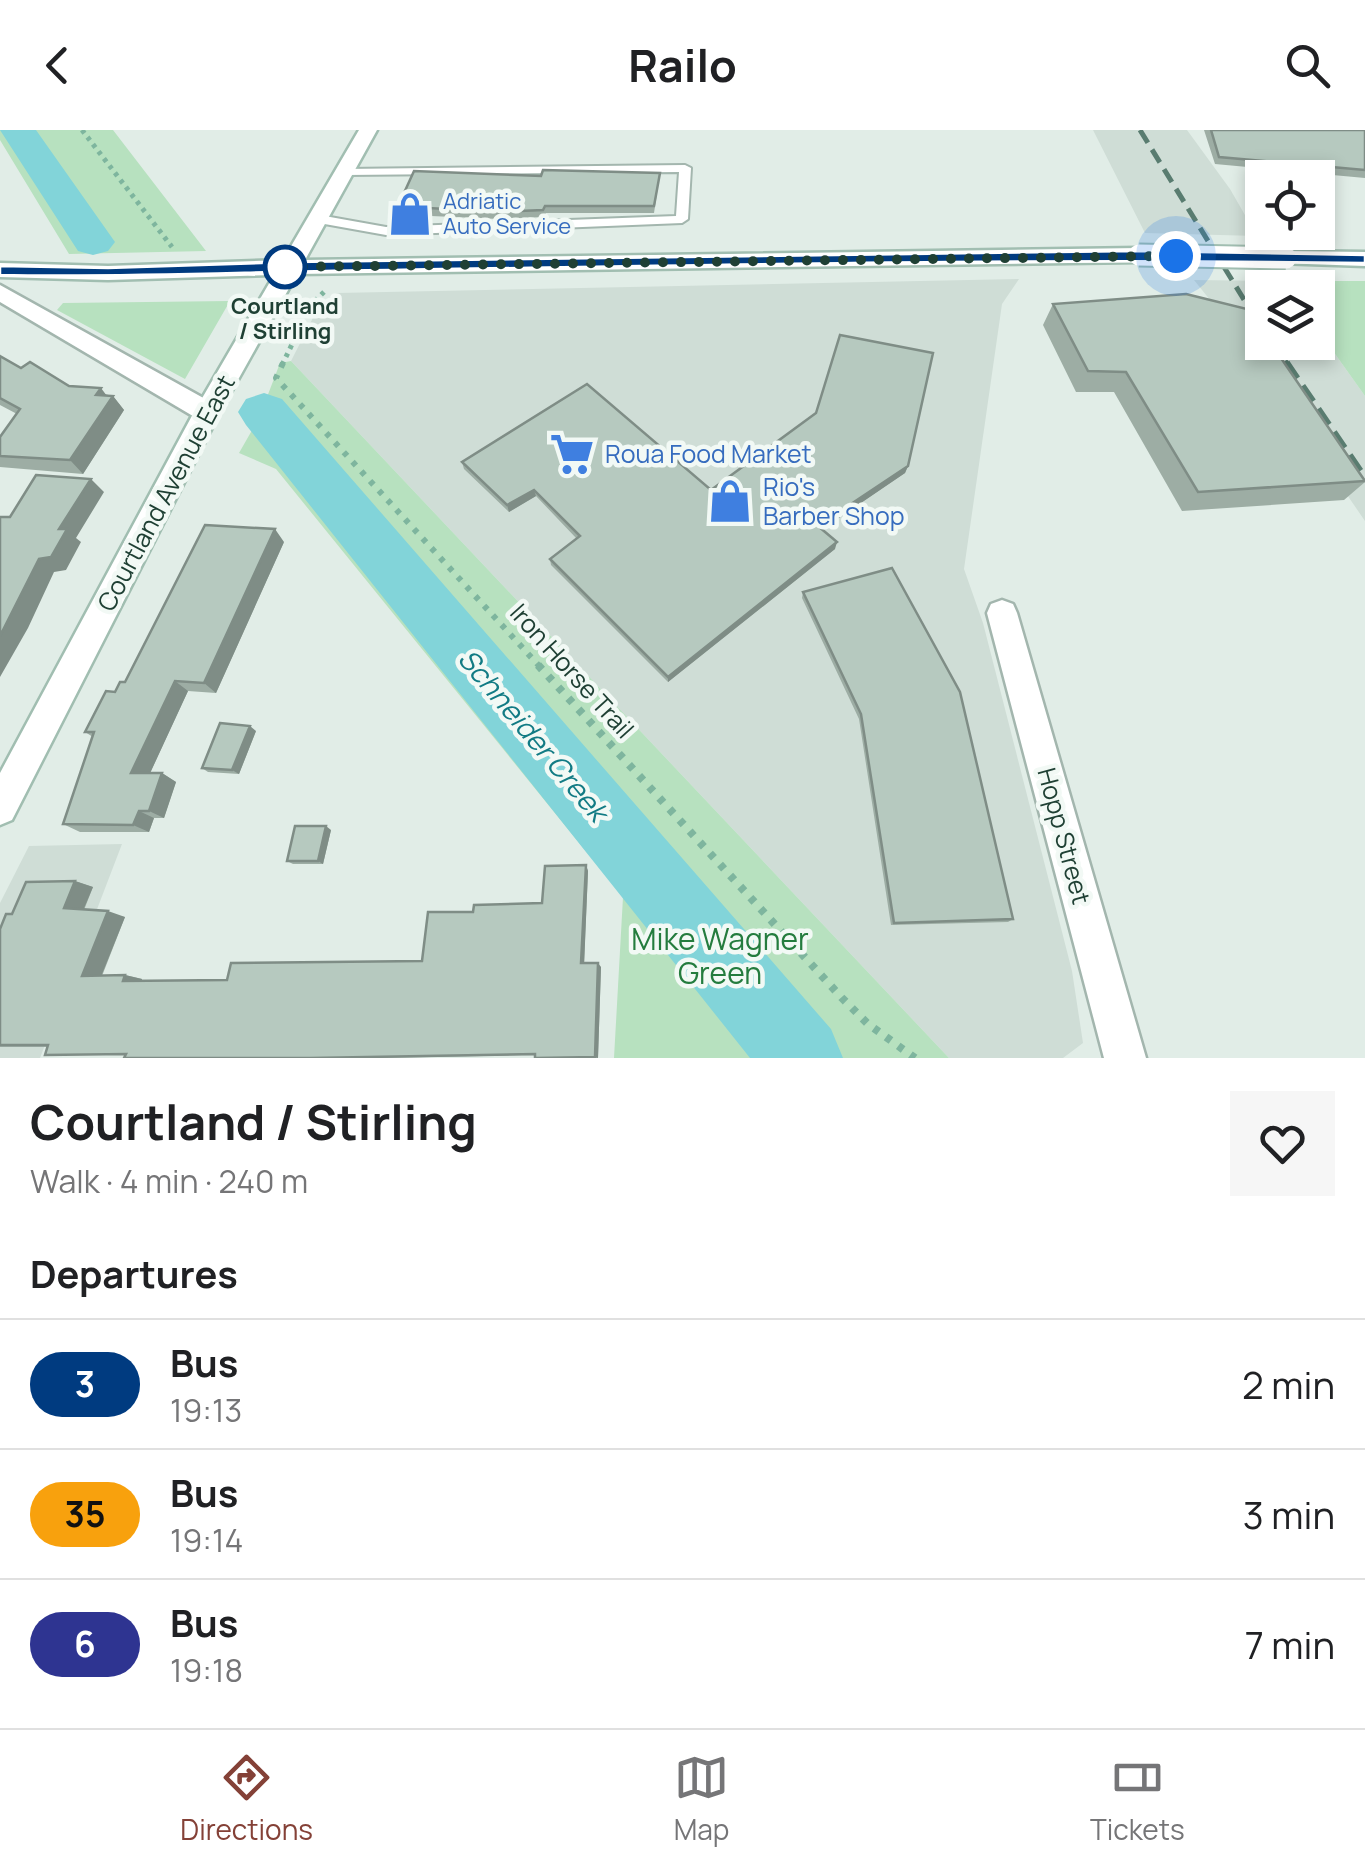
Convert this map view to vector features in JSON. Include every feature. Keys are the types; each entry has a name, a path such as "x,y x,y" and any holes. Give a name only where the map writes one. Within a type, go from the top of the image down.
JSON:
{"street":[{"name":"Courtland Avenue East","path":"0,808 208,412 368,130"},
{"path":"0,270 90,273 293,266 1139,256 1365,259"},
{"path":"0,292 208,412"},
{"name":"Hopp Street","path":"1002,613 1125,1058"}],"lane":[{"path":"319,219 386,231 682,219 685,168 345,172"}],"path":[{"path":"82,130 168,247"},
{"name":"Iron Horse Trail","path":"327,290 311,305 276,378 842,998 868,1024 915,1058"}],"shaded area":[{"path":"1093,130 1187,130 1245,215 1245,236 1145,233"},
{"path":"1019,279 1002,304 964,569 983,623 1072,971 1083,1043 1063,1058 949,1058 291,361 320,304 337,293"},
{"path":"1194,280 1245,281 1245,346"},
{"path":"1335,354 1365,396 1365,521 1254,360 1335,360"},
{"path":"122,844 40,1058 0,1058 0,903 29,846"}],"green space":[{"path":"0,130 113,130 206,251 69,254 0,140"},
{"path":"1335,281 1365,281 1365,396 1335,354"},
{"path":"230,301 185,379 57,310 63,303"},
{"name":"Mike Wagner Green","path":"291,361 949,1058 614,1058 623,897 276,469 239,453 259,418 280,363"}],"building":[{"path":"1211,130 1365,130 1365,170 1335,167 1335,160 1219,157"},
{"path":"543,170 660,173 654,206 545,206 543,210 498,212 429,208 426,214 394,215 414,171 541,176"},
{"path":"1186,294 1245,309 1245,360 1282,360 1365,481 1198,492 1126,372 1088,371 1053,304"},
{"path":"840,335 933,353 908,466 818,526 837,542 668,677 550,559 580,536 534,490 507,505 462,462 587,384 711,490 816,413"},
{"path":"0,356 21,368 30,362 69,386 101,388 96,395 113,396 70,460 0,456 0,437 20,409 0,398"},
{"path":"36,475 91,479 59,529 67,529 51,557 39,559 0,636 0,517 10,517"},
{"path":"205,525 275,529 204,683 175,681 131,773 162,773 149,811 139,811 133,825 63,824 94,732 85,732 106,691 115,692 120,682 125,682"},
{"path":"892,568 960,692 1013,919 894,923 861,714 803,592"},
{"path":"220,723 250,726 232,770 202,768"},
{"path":"295,826 326,826 318,861 287,861"},
{"path":"586,865 581,963 598,963 595,1057 535,1058 535,1054 124,1058 126,1054 45,1055 48,1045 0,1045 0,929 6,914 12,914 26,882 75,881 64,908 108,911 82,976 125,975 123,981 227,980 231,963 422,961 428,912 473,912 474,905 542,903 545,866"}],"waterway":[{"name":"Schneider Creek","path":"17,130 93,242"},
{"name":"Schneider Creek","path":"264,412 802,1058"}],"railway":[{"path":"1140,130 1245,301"},
{"path":"1285,360 1288,365"},
{"path":"1286,363 1365,479"}],"bus line":[{"name":"3","path":"0,270 36,274 293,266 1139,256 1365,259"}],"place":[{"name":"Adriatic Auto Service","path":"410,214"},
{"name":"Courtland / Stirling","path":"285,267"},
{"name":"Roua Food Market","path":"572,454"},
{"name":"Rio's Barber Shop","path":"730,501"}],"route":[{"path":"285,267 1176,256"}]}
